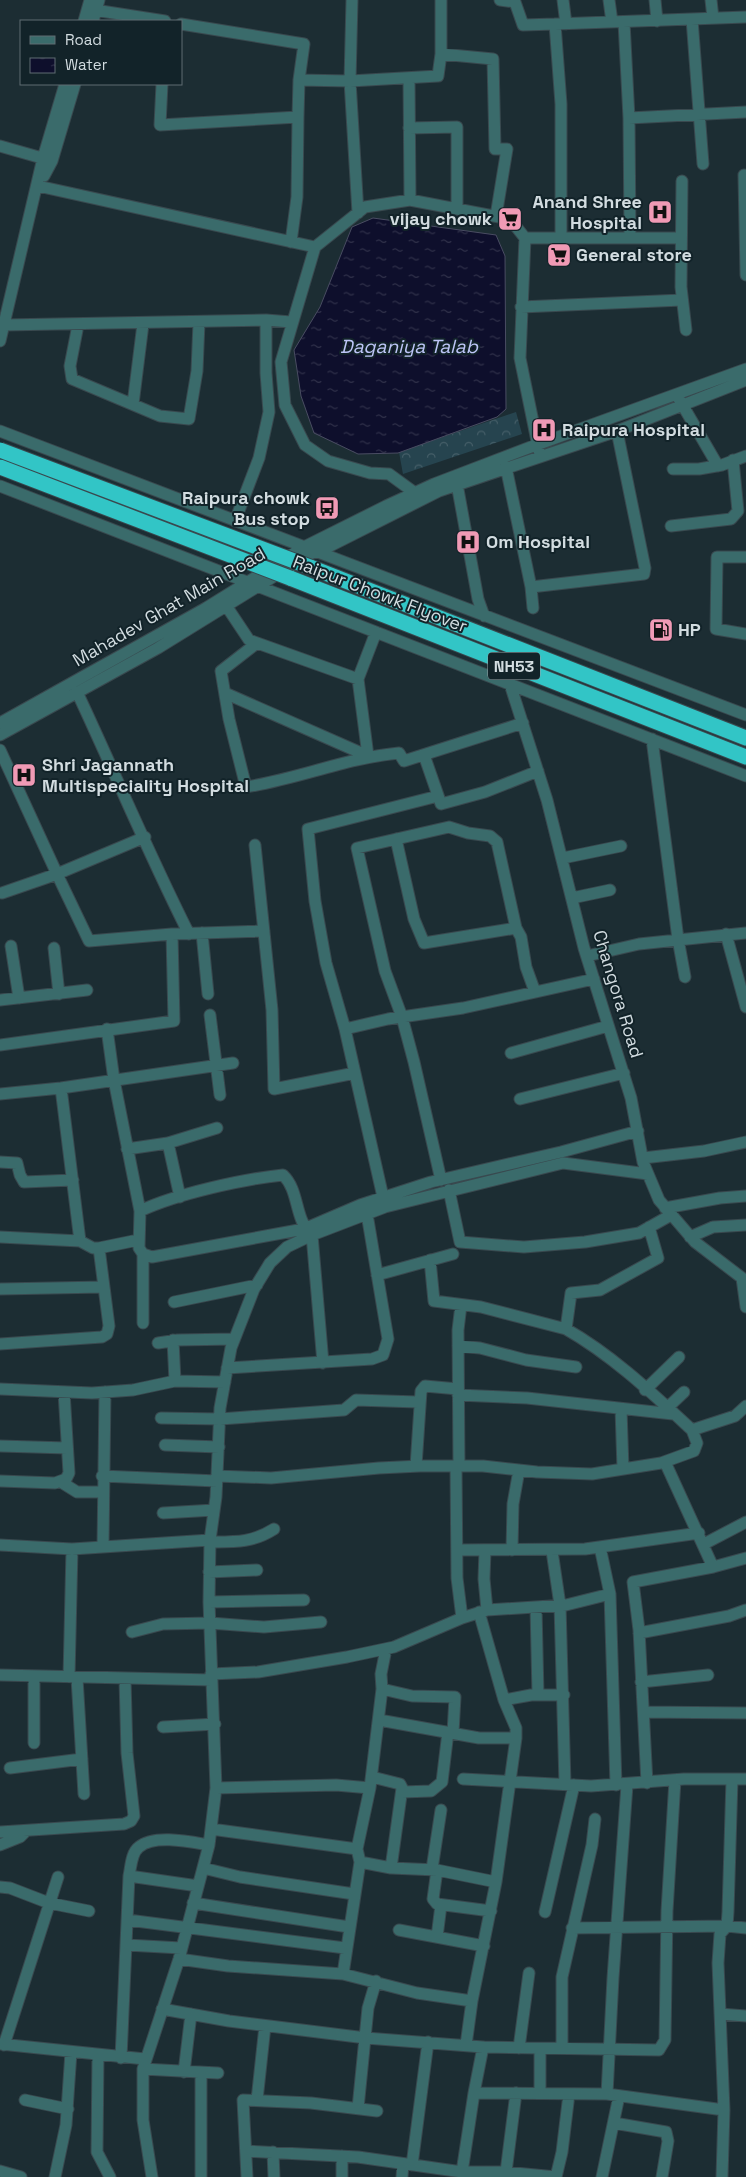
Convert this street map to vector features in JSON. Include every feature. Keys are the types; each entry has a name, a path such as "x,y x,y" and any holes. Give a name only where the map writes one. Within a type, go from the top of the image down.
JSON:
{"highway":[{"name":"Raipur Chowk Flyover","path":"0,450 310,568 746,738"},
{"name":"Raipur Chowk Flyover","path":"0,467 742,756"}],"street":[{"path":"352,0 350,81 358,213"},
{"path":"299,80 350,81 438,76 441,54 441,0"},
{"path":"500,0 515,1 523,25 746,18"},
{"path":"561,238 560,24 563,0"},
{"path":"609,0 612,22"},
{"path":"655,0 657,20"},
{"path":"711,0 713,18"},
{"path":"85,20 93,8 159,20"},
{"path":"692,19 703,164"},
{"path":"624,22 629,118 630,238"},
{"path":"182,24 304,44 299,80 297,196 291,242"},
{"path":"441,54 493,59 495,149 508,150 496,216"},
{"path":"409,78 410,200"},
{"path":"48,160 65,85"},
{"path":"0,341 38,186 75,85"},
{"path":"162,85 160,125 298,117"},
{"path":"629,118 746,112"},
{"path":"409,128 457,127 457,209"},
{"path":"0,146 48,160"},
{"path":"744,175 746,275"},
{"path":"682,181 682,300 686,330"},
{"path":"38,186 315,247"},
{"path":"415,493 389,474 370,473 328,461 306,445 286,405 281,362 291,322 315,247 365,207 410,200 496,216 510,219 525,238 520,358 538,450"},
{"path":"525,238 681,238"},
{"path":"521,307 682,300"},
{"path":"4,326 266,320 291,322"},
{"path":"235,521 259,458 269,412 266,373 266,320"},
{"path":"78,324 70,366 72,379 160,416 189,419 197,371 199,322"},
{"path":"132,404 143,324"},
{"name":"Mahadev Ghat Main Road","path":"0,723 206,608 253,584 304,547 415,493 679,400 746,369"},
{"path":"0,735 227,607 253,584 406,506 457,484 506,467 538,450 617,430 679,400 746,380"},
{"path":"679,400 718,466"},
{"path":"531,586 644,574 645,568 617,430"},
{"path":"0,431 746,715"},
{"path":"673,469 700,469 718,466 746,456"},
{"path":"671,526 731,520 742,511 733,460"},
{"path":"506,467 531,586 533,608"},
{"path":"457,484 478,599 484,616"},
{"path":"0,486 746,776"},
{"path":"746,557 717,557 716,630 746,634"},
{"path":"227,607 249,640 358,679"},
{"path":"368,756 358,679 376,632"},
{"path":"257,643 221,671 246,787 282,781 368,756 399,753 404,761 523,723"},
{"name":"Changora Road","path":"510,684 563,858 587,956 624,1073 648,1174 659,1200 690,1236 744,1279"},
{"path":"77,692 145,837 158,873 189,934"},
{"path":"225,693 368,756"},
{"path":"652,739 678,939 686,977"},
{"path":"0,750 56,874 90,941 172,934 264,931"},
{"path":"424,755 441,804 485,792 538,771"},
{"path":"383,1197 345,1029 326,962 316,901 308,829 438,796"},
{"path":"441,1180 423,1098 402,1017 385,971 357,848 449,827 468,834 490,836 497,842 516,928 521,937 526,967 535,992"},
{"path":"2,893 56,874 145,837"},
{"path":"396,839 414,919 424,943 516,928"},
{"path":"255,845 272,1010 274,1089 355,1073"},
{"path":"563,858 621,846"},
{"path":"572,898 610,890"},
{"path":"587,956 639,944 746,932"},
{"path":"0,1045 174,1021 172,934"},
{"path":"202,934 208,994"},
{"path":"726,934 746,1007"},
{"path":"12,946 19,998"},
{"path":"54,948 59,994"},
{"path":"345,1029 402,1017 463,1008 594,979"},
{"path":"0,1000 87,990"},
{"path":"210,1014 220,1095"},
{"path":"511,1052 608,1026"},
{"path":"107,1029 114,1080 140,1211 139,1248 143,1254 152,1258 308,1232 449,1190 563,1163 648,1174"},
{"path":"0,1094 61,1088 233,1063"},
{"path":"520,1099 624,1073"},
{"path":"61,1088 80,1241"},
{"path":"127,1149 168,1142 217,1128"},
{"path":"152,2177 143,2120 144,2064 180,1954 209,1845 216,1788 209,1572 210,1541 220,1447 220,1418 227,1368 234,1339 257,1284 270,1263 287,1247 308,1232 360,1204 441,1180 561,1152 638,1131"},
{"path":"168,1142 180,1197"},
{"path":"643,1158 704,1151 746,1142"},
{"path":"0,1162 17,1163 20,1176 24,1182 73,1180"},
{"path":"140,1211 160,1202 180,1197 268,1177 283,1176 291,1183 308,1232 323,1363"},
{"path":"449,1190 460,1242 524,1247 585,1242 639,1233 649,1228 668,1211 720,1198 746,1196"},
{"path":"227,1368 372,1359 383,1355 388,1339 367,1214"},
{"path":"690,1236 713,1227 746,1225"},
{"path":"566,1329 571,1293 600,1290 658,1258 649,1228"},
{"path":"0,1237 80,1241 93,1248 138,1240"},
{"path":"0,1344 102,1337 107,1334 109,1326 99,1248"},
{"path":"143,1254 143,1323"},
{"path":"377,1276 453,1254"},
{"path":"102,1476 217,1479 272,1478 416,1466 457,1466 592,1474 665,1462 694,1451 697,1443 692,1430 611,1359 566,1329 481,1307 434,1301 430,1260"},
{"path":"744,1279 746,1307"},
{"path":"174,1302 257,1284"},
{"path":"0,1289 103,1287"},
{"path":"461,1304 458,1346 457,1550 462,1618"},
{"path":"158,1343 173,1340 234,1339"},
{"path":"173,1340 176,1381"},
{"path":"458,1346 480,1348 526,1360 576,1367"},
{"path":"645,1390 679,1357"},
{"path":"0,1389 105,1392 133,1390 176,1381 225,1382"},
{"path":"416,1466 419,1394 426,1386 458,1392 621,1409 670,1412"},
{"path":"61,1482 69,1473 64,1392"},
{"path":"104,1547 102,1476 105,1392"},
{"path":"670,1412 684,1392"},
{"path":"161,1418 220,1418 344,1410 356,1400 418,1402"},
{"path":"692,1430 734,1416 746,1406"},
{"path":"621,1409 623,1469"},
{"path":"165,1445 220,1447"},
{"path":"0,1446 67,1448"},
{"path":"665,1462 702,1538 713,1567"},
{"path":"512,1550 513,1504 519,1470"},
{"path":"0,1482 61,1482 77,1492 103,1492"},
{"path":"163,1512 214,1510"},
{"path":"457,1550 552,1550 702,1538 746,1522"},
{"path":"0,1545 72,1549 210,1541 233,1542 259,1539 274,1529"},
{"path":"600,1547 610,1594 622,1785 618,1927 612,1978 610,2048 614,2123 602,2177"},
{"path":"72,1549 73,1677 84,1794"},
{"path":"466,2045 472,2001 496,1882 516,1738 516,1728 504,1700 483,1611 485,1550"},
{"path":"545,1912 570,1785 560,1605 552,1550"},
{"path":"647,1783 639,1633 633,1582 713,1567 746,1558"},
{"path":"209,1572 257,1570"},
{"path":"0,1675 125,1679 211,1677 276,1669 386,1649 483,1611 560,1605 610,1594"},
{"path":"210,1602 304,1600"},
{"path":"536,1607 538,1695"},
{"path":"639,1633 729,1616 746,1610"},
{"path":"729,1616 746,1620"},
{"path":"132,1632 163,1624 210,1623 264,1627 321,1622"},
{"path":"343,1974 348,1927 360,1862 357,1849 371,1783 382,1689 381,1674 386,1649"},
{"path":"641,1682 708,1675"},
{"path":"34,1676 34,1743"},
{"path":"0,1832 124,1824 131,1821 134,1816 127,1753 125,1679"},
{"path":"382,1689 412,1696 455,1697 442,1782 430,1791 402,1792"},
{"path":"504,1700 538,1695 564,1695"},
{"path":"644,1712 746,1713"},
{"path":"379,1720 478,1738 516,1738"},
{"path":"163,1727 215,1724"},
{"path":"10,1768 82,1760"},
{"path":"463,1779 570,1785 622,1785 675,1780 746,1779"},
{"path":"722,2177 724,2110 719,1940 720,1934 727,1926 732,1833 732,1779"},
{"path":"162,2009 265,2026 366,2038 483,2047 540,2049 562,2047 610,2048 654,2051 663,2046 665,2040 667,1926 675,1780"},
{"path":"216,1788 371,1783 400,1784 402,1792 391,1868"},
{"path":"441,1810 434,1870 433,1899 436,1904 440,1905 491,1911"},
{"path":"562,2047 562,1977 592,1845 595,1819"},
{"path":"211,1829 357,1849"},
{"path":"0,1845 20,1837 26,1831"},
{"path":"121,2058 129,1876 134,1852 144,1843 169,1840 209,1845"},
{"path":"360,1862 391,1868 434,1870 496,1882"},
{"path":"203,1868 240,1877 354,1894"},
{"path":"129,1876 198,1886"},
{"path":"58,1877 2,2044 121,2058 184,2072 218,2074"},
{"path":"0,1886 49,1903 89,1911"},
{"path":"193,1903 348,1927"},
{"path":"437,1937 440,1905"},
{"path":"128,1920 187,1926 232,1934 345,1948"},
{"path":"572,1928 727,1926 746,1928"},
{"path":"399,1930 484,1946"},
{"path":"127,1944 180,1954 228,1966 343,1974 376,1981 416,1993 472,2001"},
{"path":"519,2048 529,1973"},
{"path":"358,2108 369,2000 376,1981"},
{"path":"184,2072 191,2014"},
{"path":"720,2014 746,2016"},
{"path":"257,2100 265,2026"},
{"path":"402,2177 408,2164 428,2042"},
{"path":"469,2173 474,2093 483,2047"},
{"path":"540,2049 540,2093"},
{"path":"55,2177 64,2142 71,2052"},
{"path":"98,2055 97,2152 110,2177"},
{"path":"201,2073 201,2177"},
{"path":"474,2093 613,2095 724,2110"},
{"path":"506,2172 516,2093"},
{"path":"246,2151 342,2156 469,2173 506,2172 556,2177 562,2152 569,2094"},
{"path":"25,2100 68,2109"},
{"path":"248,2177 243,2100 377,2111"},
{"path":"614,2123 666,2132 668,2140 662,2177"},
{"path":"273,2152 274,2177"},
{"path":"342,2156 342,2177"},
{"path":"6,2174 21,2177"}],"green space":[{"path":"516,412 522,434 403,474 399,452"}],"water":[{"name":"Daganiya Talab","path":"373,218 496,235 505,256 506,409 497,417 398,453 358,454 314,433 301,396 294,350 320,307 352,227"}],"place":[{"name":"Anand Shree Hospital","path":"660,212"},
{"name":"vijay chowk","path":"510,219"},
{"name":"General store","path":"559,255"},
{"name":"Raipura Hospital","path":"544,430"},
{"name":"Raipura chowk Bus stop","path":"327,508"},
{"name":"Om Hospital","path":"468,542"},
{"name":"HP","path":"661,630"},
{"name":"Shri Jagannath Multispeciality Hospital","path":"24,775"}]}
